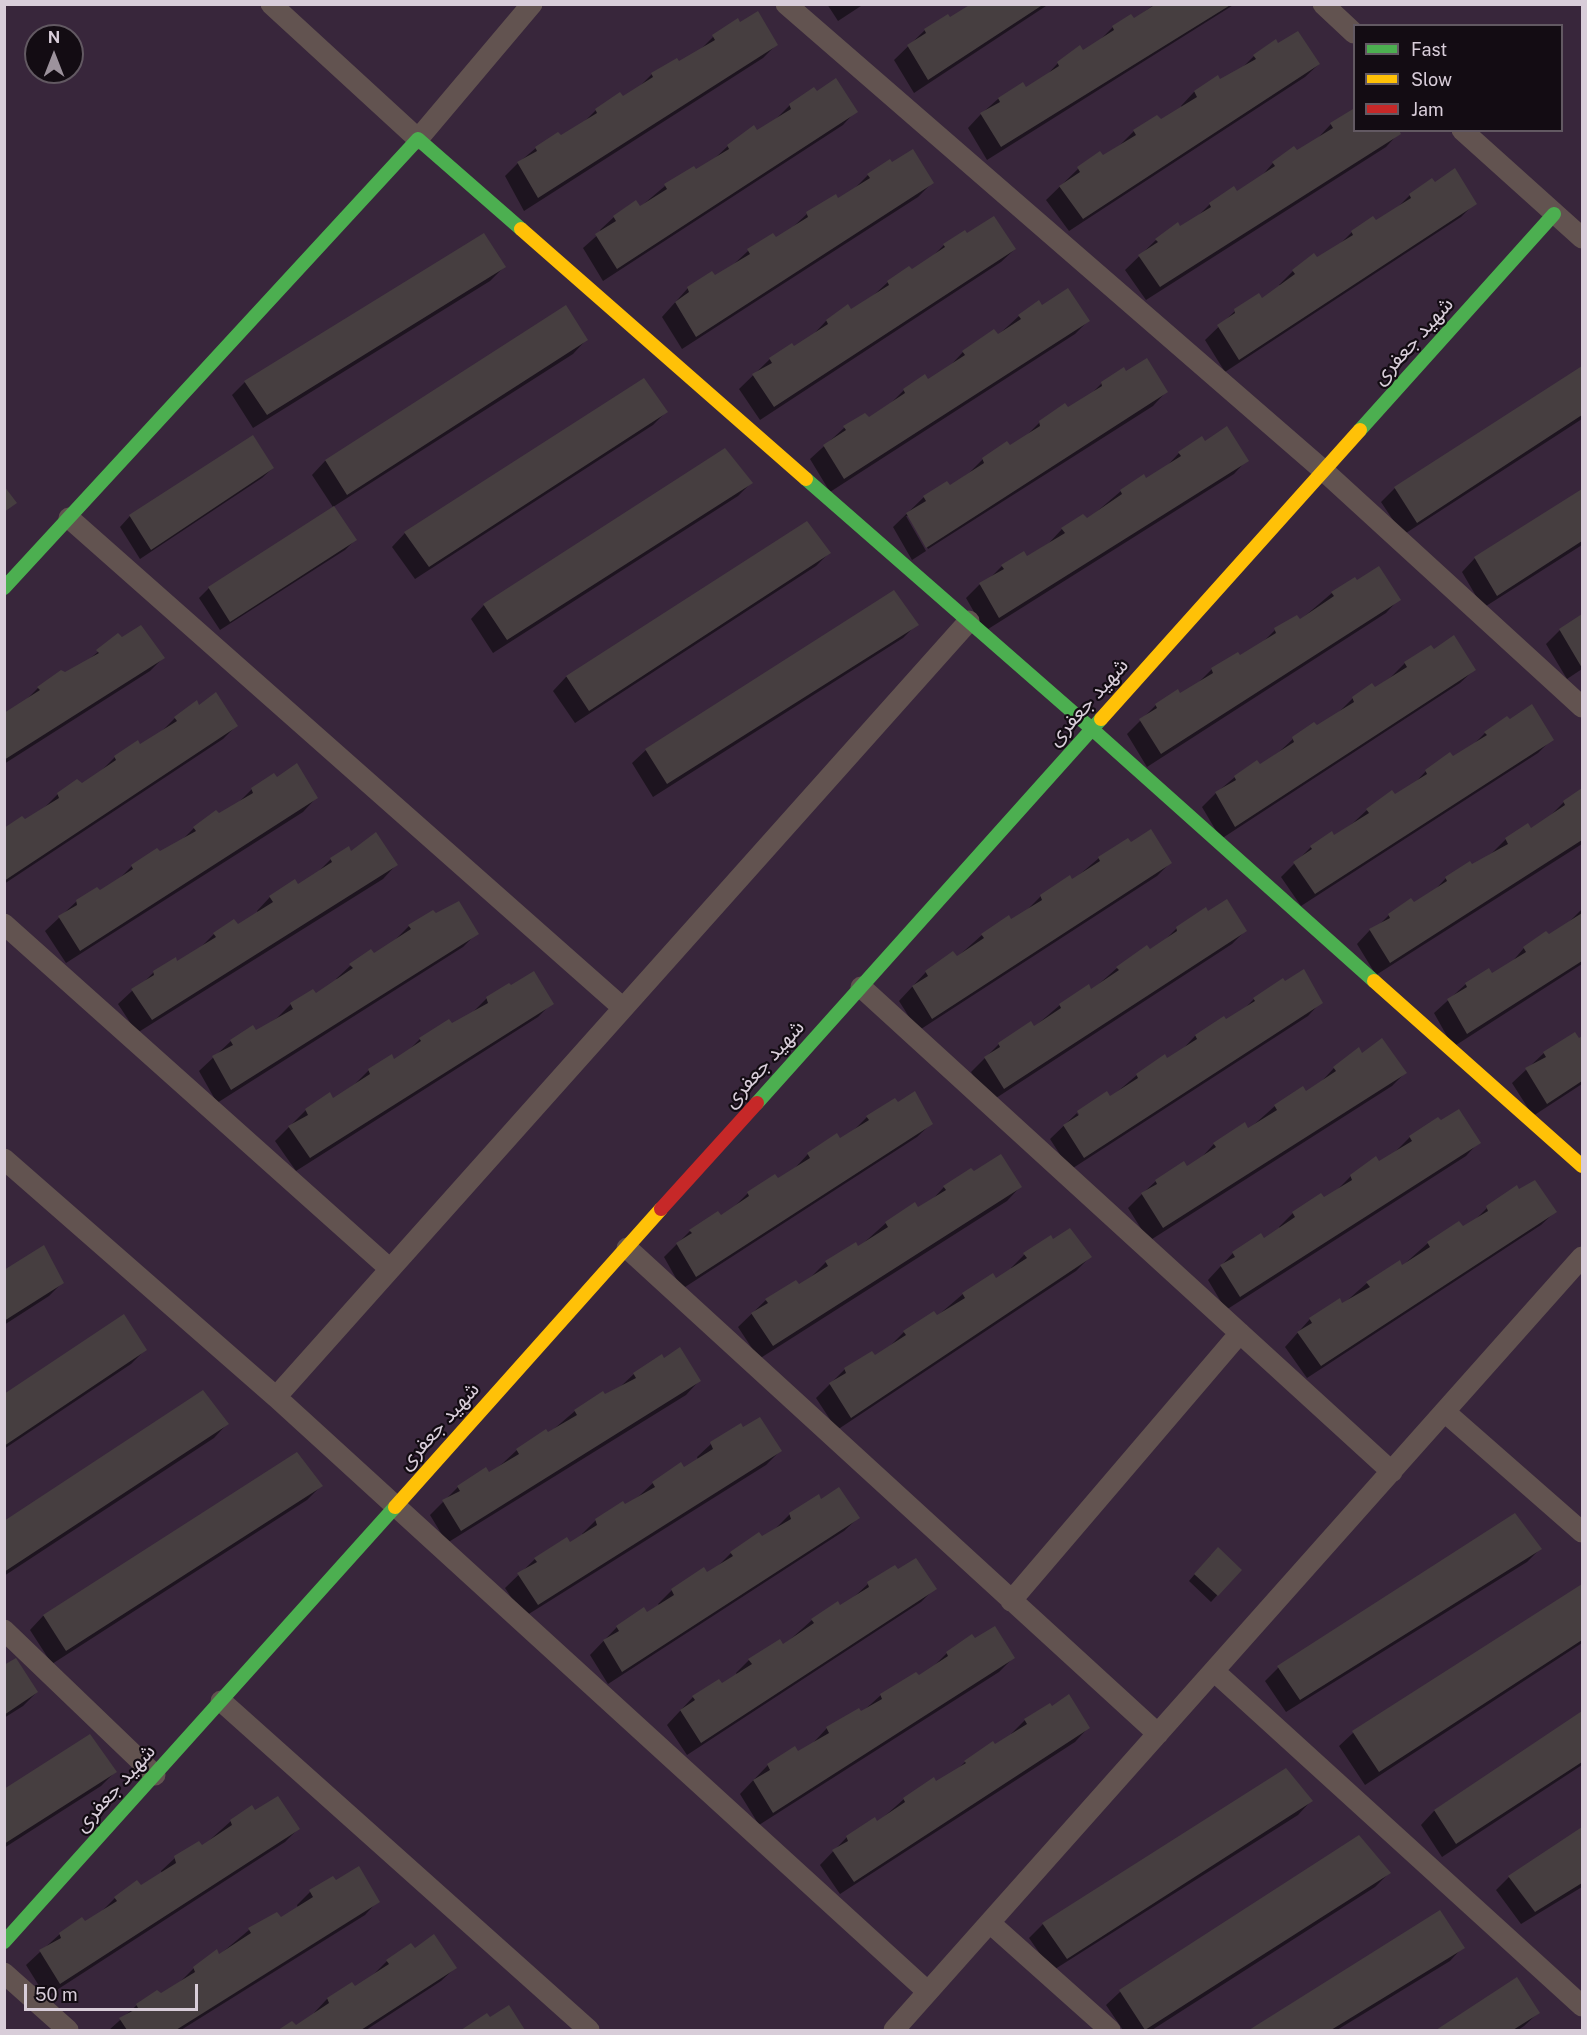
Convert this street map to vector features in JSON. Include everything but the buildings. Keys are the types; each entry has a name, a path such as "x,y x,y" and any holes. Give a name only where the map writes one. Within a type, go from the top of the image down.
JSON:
{"street":[{"path":"271,4 418,139 1092,729 1582,1166"},
{"path":"4,588 418,139 532,4"},
{"path":"786,4 1323,471 1582,707"},
{"path":"1323,4 1353,32"},
{"path":"1464,132 1582,238"},
{"name":"شهید جعفری","path":"4,1942 1554,214"},
{"path":"69,518 623,1008"},
{"path":"276,1397 969,621"},
{"path":"4,924 390,1269"},
{"path":"861,987 1392,1472"},
{"path":"4,1159 276,1397 928,1992"},
{"path":"627,1248 1158,1734"},
{"path":"894,2031 1582,1257"},
{"path":"1011,1600 1240,1333"},
{"path":"1445,1412 1582,1532"},
{"path":"4,1630 155,1774"},
{"path":"1214,1671 1582,2006"},
{"path":"221,1701 589,2031"},
{"path":"990,1923 1110,2031"},
{"path":"4,1974 68,2031"}],"shaded area":[{"path":"5,5 1582,5 1582,2030 5,2030"}],"traffic: fast":[{"path":"4,588 418,139 521,229"},
{"path":"1360,430 1554,214"},
{"path":"806,479 1092,729 1374,981"},
{"path":"757,1103 1101,719"},
{"path":"4,1942 395,1507"}],"traffic: slow":[{"path":"521,229 806,479"},
{"path":"1101,719 1360,430"},
{"path":"1374,981 1582,1166"},
{"path":"395,1507 661,1209"}],"traffic: jam":[{"path":"661,1209 757,1103"}]}
